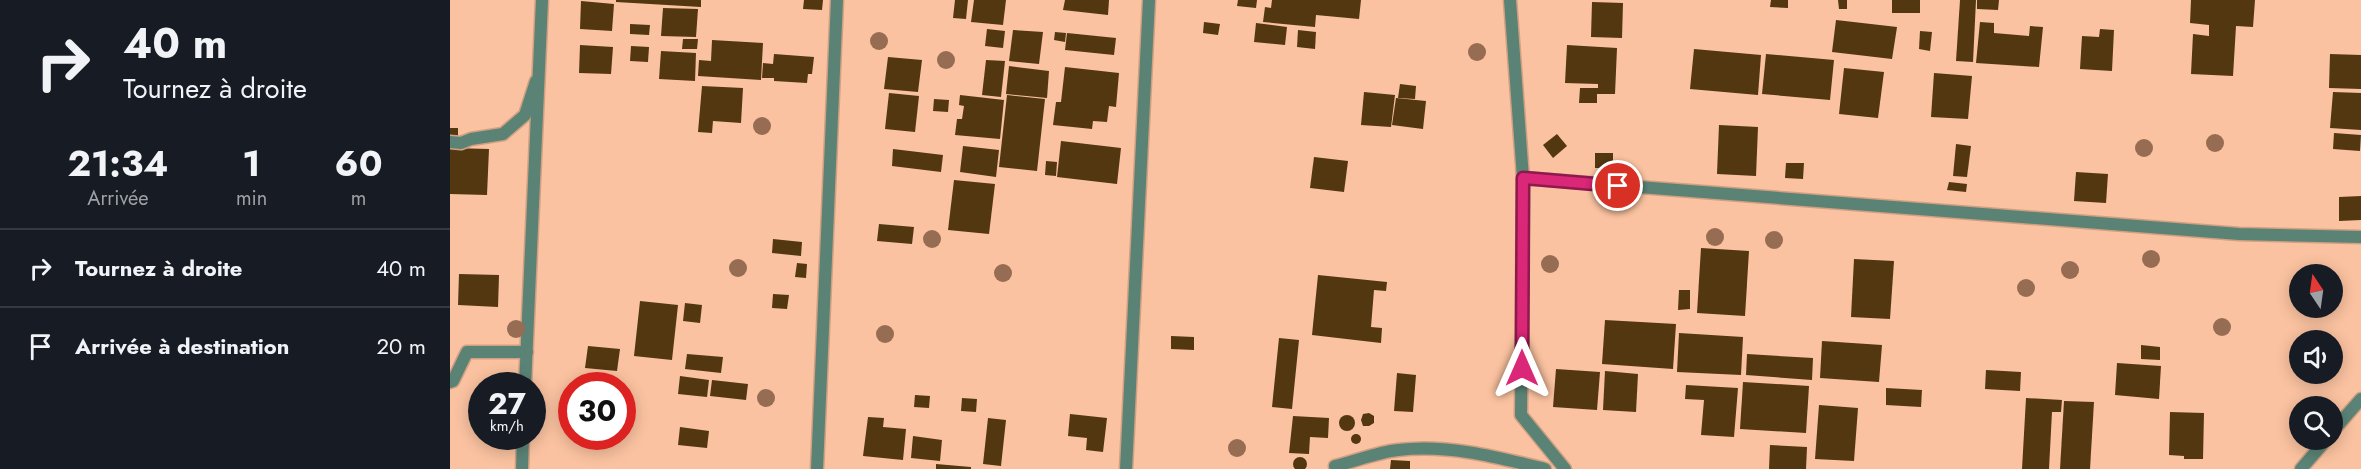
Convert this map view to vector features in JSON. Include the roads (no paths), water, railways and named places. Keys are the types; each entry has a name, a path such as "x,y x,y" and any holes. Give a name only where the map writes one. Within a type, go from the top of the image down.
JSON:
{"street":[{"path":"526,372 542,0"},
{"path":"817,469 837,0"},
{"path":"1126,469 1149,0"},
{"path":"1510,0 1523,178 1521,416 1565,469"},
{"path":"450,142 461,144 471,139 503,134 525,115 539,75"},
{"path":"1523,178 2239,234 2361,237"},
{"path":"450,382 453,381 467,352 527,352"},
{"path":"2343,419 2361,399"},
{"path":"1335,466 1398,450 1443,449 1496,456 1545,469"},
{"path":"522,469 523,450"},
{"path":"2301,469 2317,450"}]}
